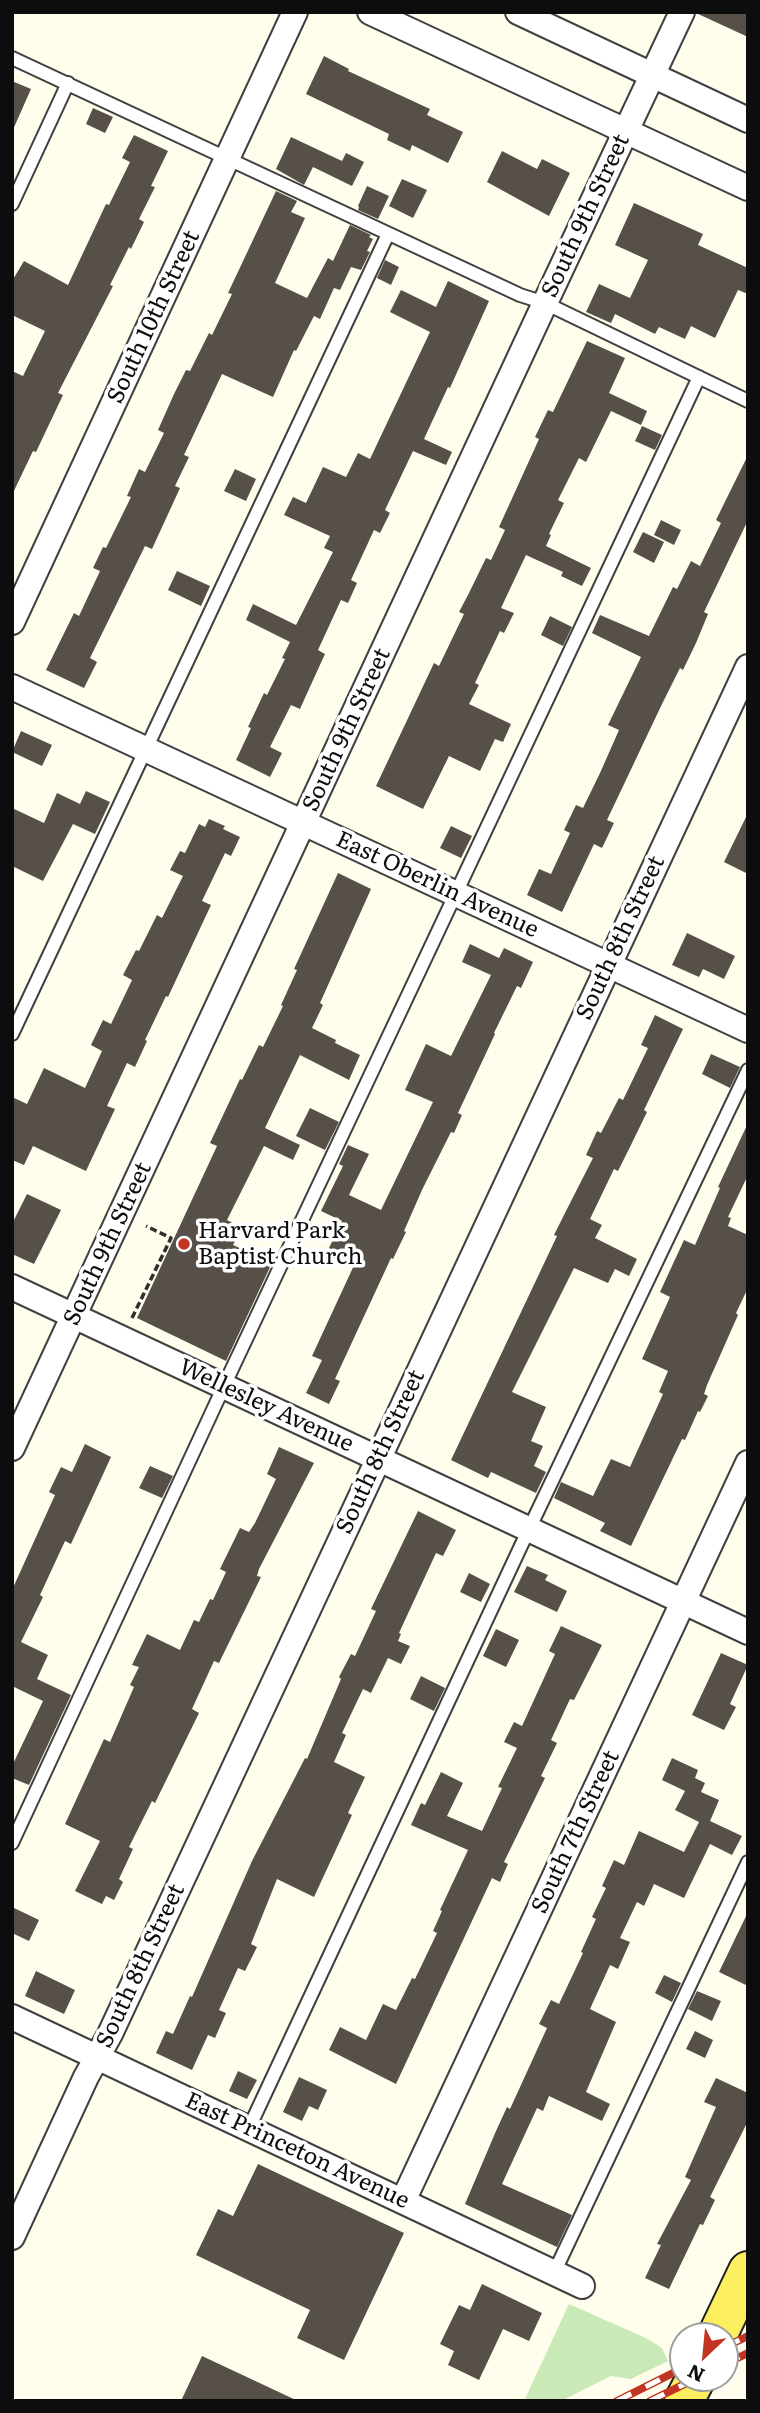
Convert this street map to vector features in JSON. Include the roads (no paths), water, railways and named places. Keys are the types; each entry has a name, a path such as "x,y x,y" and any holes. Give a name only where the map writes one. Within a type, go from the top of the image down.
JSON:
{"main road":[{"path":"724,2322 748,2271"}],"street":[{"name":"South 10th Street","path":"12,622 295,12"},
{"path":"370,12 748,188"},
{"path":"518,12 748,120"},
{"name":"South 9th Street","path":"12,1448 682,12"},
{"name":"South 8th Street","path":"12,2236 86,2077 99,2056 748,667"},
{"name":"East Oberlin Avenue","path":"12,687 748,1030"},
{"name":"Wellesley Avenue","path":"12,1287 748,1632"},
{"name":"South 7th Street","path":"403,2201 748,1462"},
{"name":"East Princeton Avenue","path":"12,2017 582,2286"}],"lane":[{"path":"12,58 520,295 545,303 748,401"},
{"path":"12,204 68,83"},
{"path":"12,1034 388,234"},
{"path":"12,1843 699,377"},
{"path":"249,2128 748,1070"},
{"path":"554,2273 748,1862"}],"railway":[{"path":"739,2340 748,2336"},
{"path":"739,2357 748,2353"},
{"path":"617,2401 669,2375"},
{"path":"650,2401 669,2392"}],"place":[{"name":"Harvard Park Baptist Church","path":"184,1244"}]}
